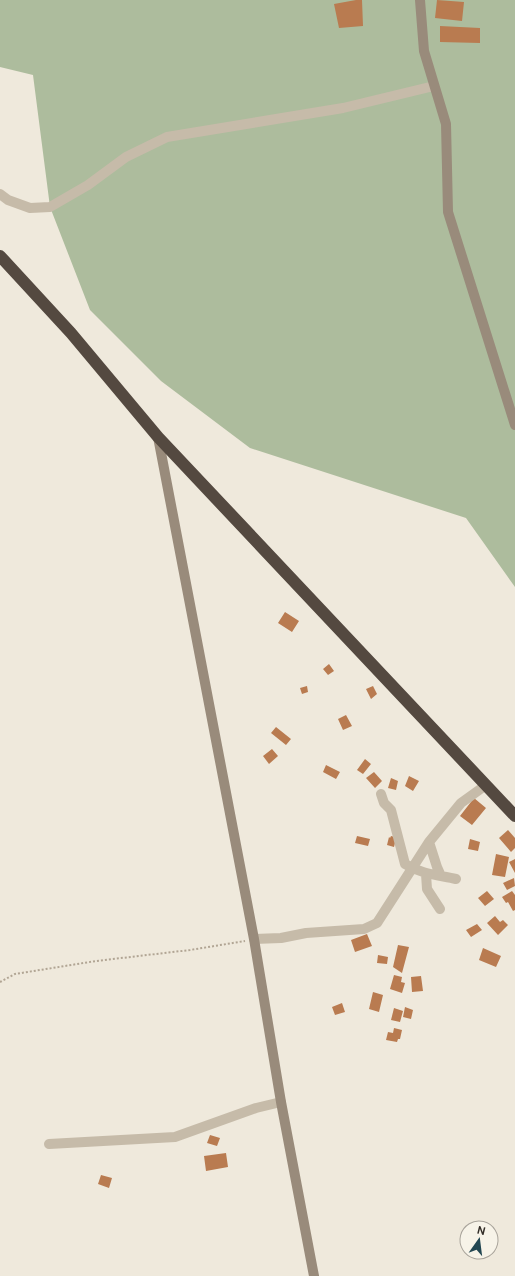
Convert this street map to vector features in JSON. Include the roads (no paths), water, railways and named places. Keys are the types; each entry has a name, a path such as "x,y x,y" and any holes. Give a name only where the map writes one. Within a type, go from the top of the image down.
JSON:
{"highway":[{"path":"0,256 71,334 158,437 515,816"}],"street":[{"path":"420,0 424,51 446,124 448,212 515,425"},
{"path":"0,194 8,200 30,208 50,207 88,185 126,157 167,137 343,108 434,86"},
{"path":"158,437 254,939 314,1276"},
{"path":"254,939 281,938 306,933 336,932 364,928 377,923 429,842 461,804 486,785"},
{"path":"380,794 384,803 391,810 405,864 426,874 456,879"},
{"path":"429,842 437,867 442,876"},
{"path":"426,874 427,889 440,909"},
{"path":"49,1144 175,1137 256,1108 282,1102"}]}
